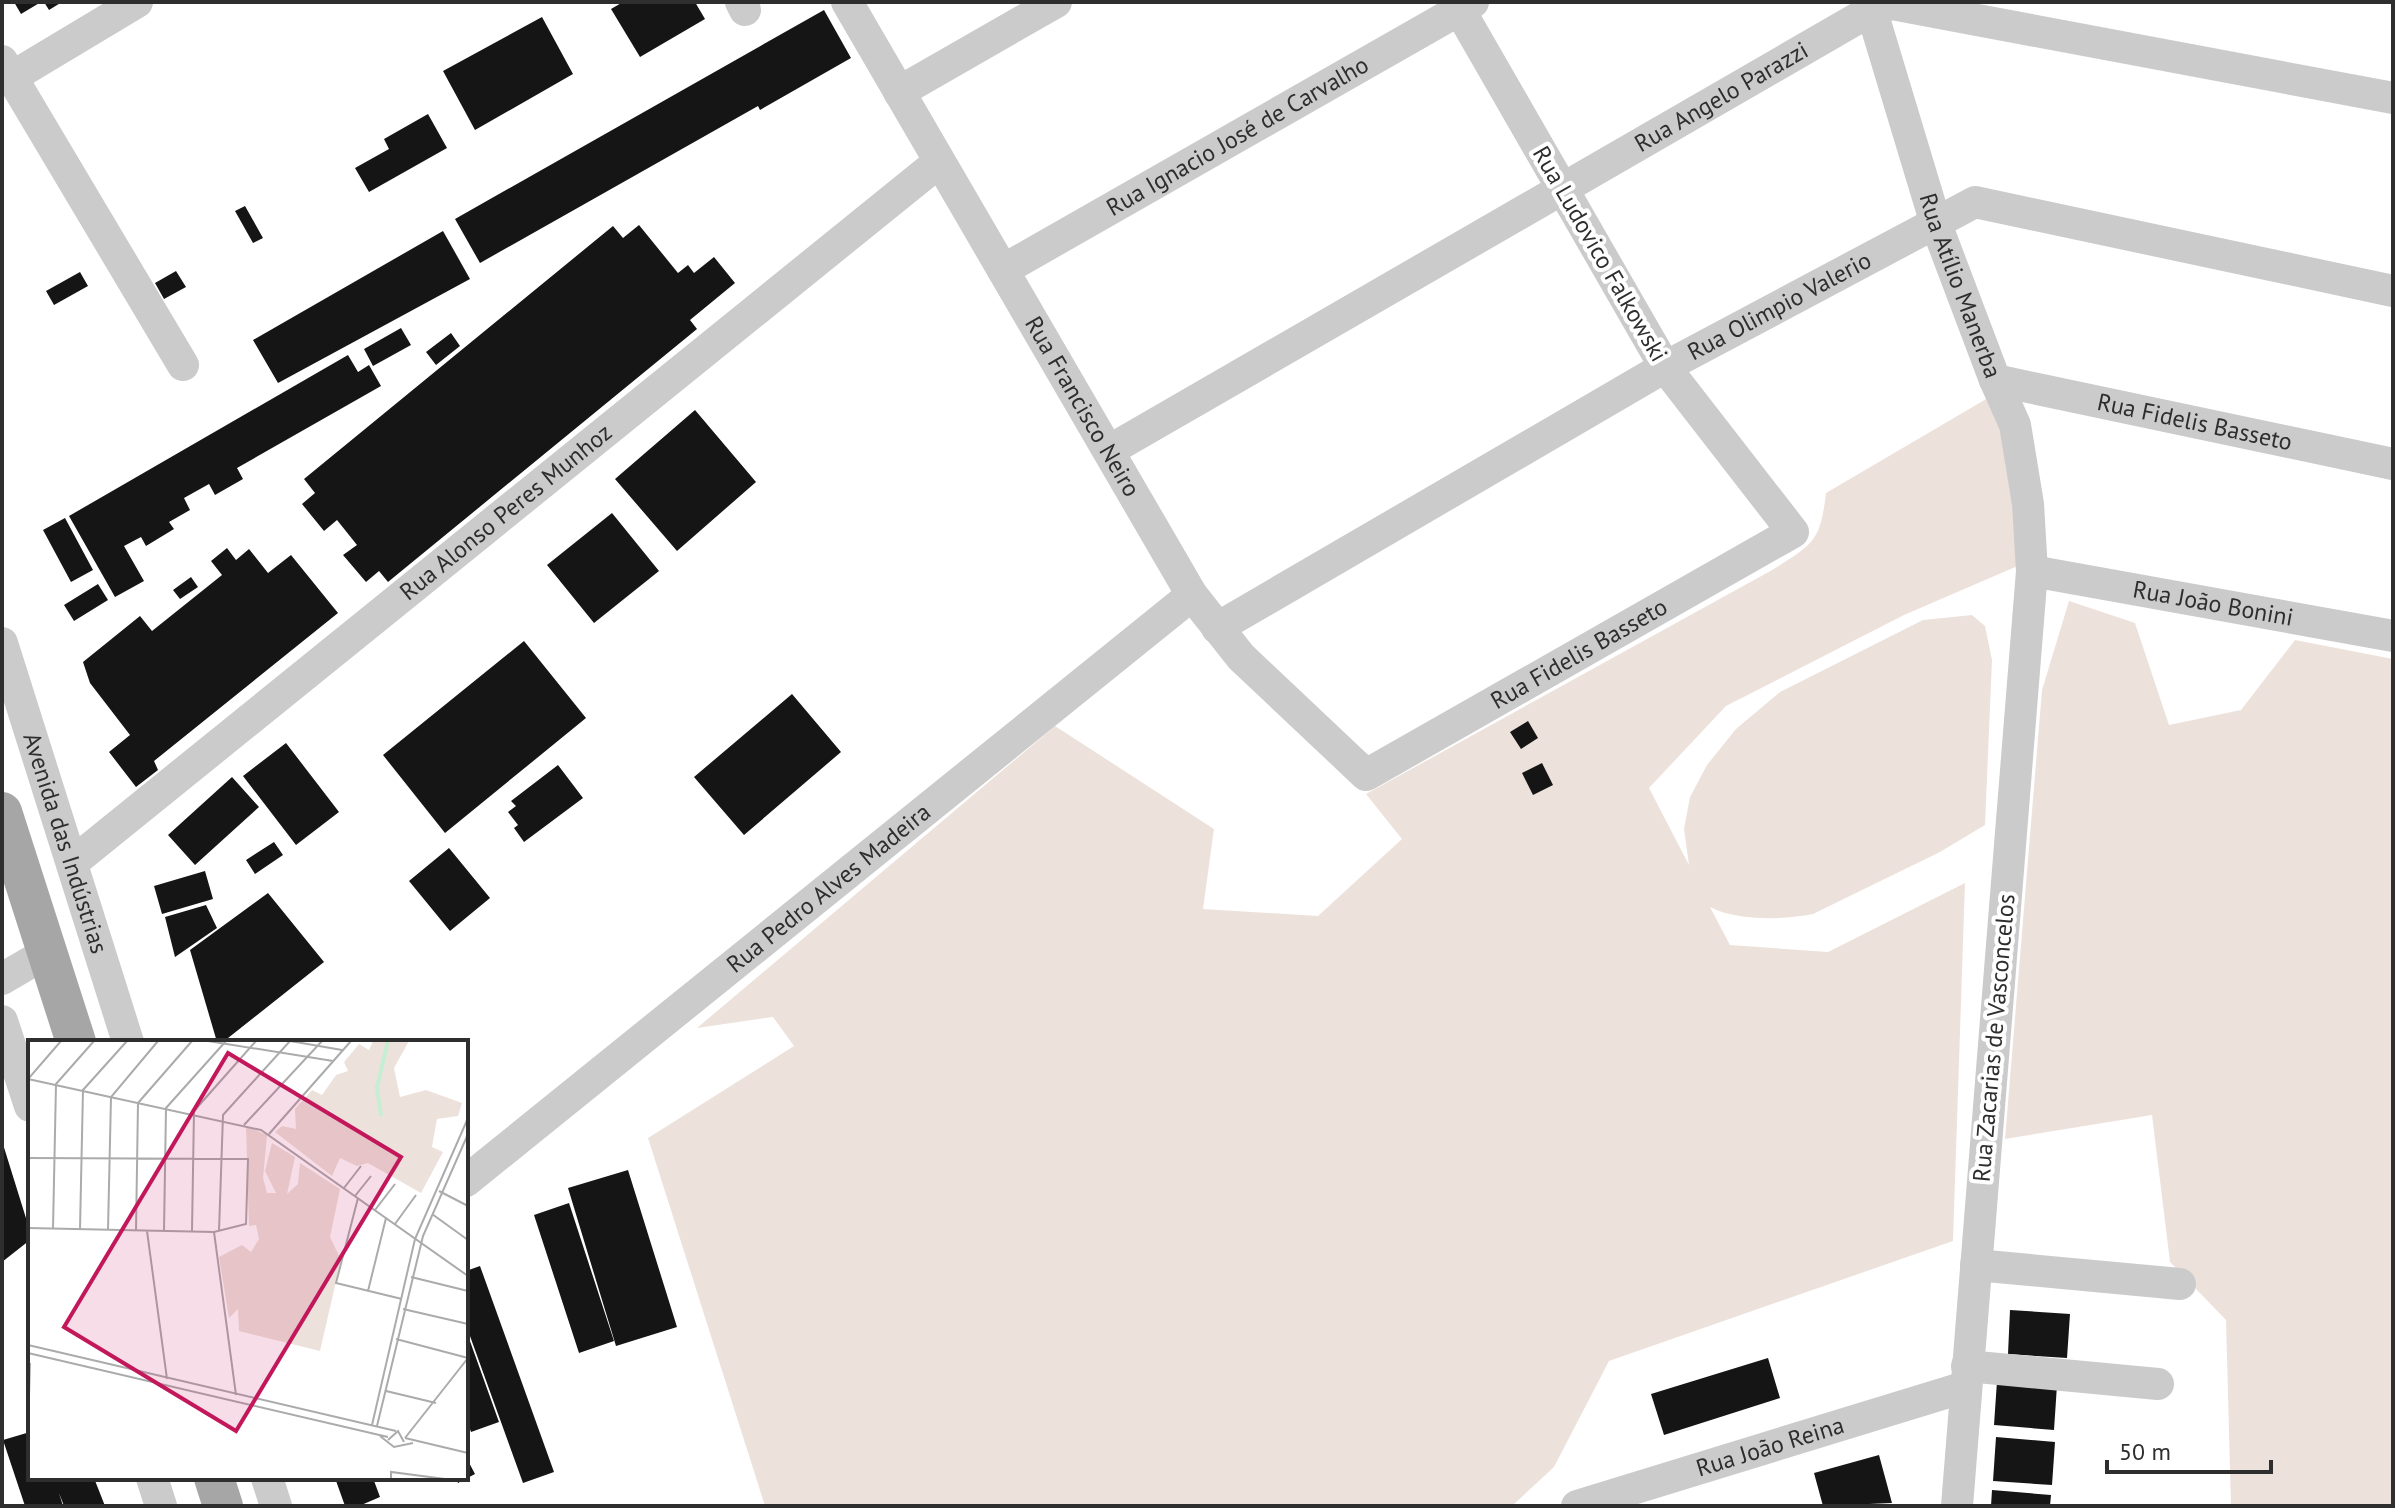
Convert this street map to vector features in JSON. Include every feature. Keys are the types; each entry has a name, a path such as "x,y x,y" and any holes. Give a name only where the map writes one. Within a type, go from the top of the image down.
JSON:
{"main road":[{"name":"Avenida das Indústrias","path":"2,812 75,1040"},
{"path":"215,1480 223,1506"}],"street":[{"path":"137,2 7,69 183,365"},
{"name":"Rua Francisco Neiro","path":"847,2 1192,595 1241,657 1366,775"},
{"path":"899,92 1056,2"},
{"name":"Rua Angelo Parazzi","path":"1110,450 1870,6 1892,4 2393,98"},
{"name":"Rua Ludovico Falkowski","path":"1462,5 1561,188 1665,367 1793,532"},
{"name":"Rua Ignacio José de Carvalho","path":"1003,270 1462,5"},
{"name":"Rua Atílio Manerba","path":"1870,6 1936,224 2015,425 2028,504 2032,571"},
{"name":"Rua Alonso Peres Munhoz","path":"72,863 939,162"},
{"name":"Rua Olimpio Valerio","path":"1217,628 1665,367 1975,202 2393,291"},
{"name":"Rua Fidelis Basseto","path":"1995,380 2393,464"},
{"name":"Rua Fidelis Basseto","path":"1366,775 1793,532"},
{"name":"Rua João Bonini","path":"2032,571 2393,636"},
{"name":"Rua Zacarias de Vasconcelos","path":"1957,1506 2032,571"},
{"name":"Rua Pedro Alves Madeira","path":"468,1179 1192,595"},
{"name":"Avenida das Indústrias","path":"2,643 127,1040"},
{"path":"2,979 48,952"},
{"path":"2,1021 28,1100"},
{"path":"1976,1265 2180,1284"},
{"path":"1966,1376 2158,1384"},
{"name":"Rua João Reina","path":"1577,1506 1966,1376"},
{"path":"153,1480 161,1506"},
{"path":"268,1480 276,1506"}],"shaded area":[{"path":"1993,395 2021,481 2020,565 1904,615 1726,706 1649,788 1689,865 1684,829 1690,797 1707,765 1736,729 1780,692 1923,620 1972,615 1985,626 1992,660 1985,825 1940,852 1813,914 1760,918 1733,915 1710,907 1730,945 1828,952 1965,883 1953,1241 1609,1361 1554,1467 1512,1506 765,1506 648,1138 794,1046 773,1017 697,1028 1055,726 1214,829 1203,909 1318,916 1402,839 1366,794 1774,569 1813,540 1821,522 1826,493"},
{"path":"2069,601 2135,623 2169,725 2241,710 2295,640 2393,659 2393,1506 2231,1506 2226,1320 2170,1262 2152,1115 2005,1139 2042,690"}],"building":[{"path":"14,2 41,2 21,14"},
{"path":"44,2 62,2 49,10"},
{"path":"623,2 695,2 705,19 640,57 611,9"},
{"path":"824,10 851,58 760,110 758,106 480,263 455,219"},
{"path":"542,17 573,74 475,130 443,71"},
{"path":"428,114 447,148 369,192 355,168 389,149 384,139"},
{"path":"245,206 263,238 253,243 235,211"},
{"path":"639,225 678,273 688,265 694,273 714,257 735,283 690,320 697,329 388,582 379,571 366,582 343,555 357,545 337,520 324,531 302,504 315,493 304,479 613,226 623,238"},
{"path":"443,231 470,279 278,383 253,340"},
{"path":"176,271 186,287 164,299 155,283"},
{"path":"80,272 88,286 54,305 46,291"},
{"path":"401,328 411,345 373,366 364,349"},
{"path":"451,333 460,346 436,365 426,352"},
{"path":"348,355 358,372 369,365 381,386 237,468 243,479 215,495 209,484 184,498 190,510 169,522 174,529 146,546 141,537 124,546 144,581 115,597 69,516"},
{"path":"695,410 756,482 677,551 615,479"},
{"path":"612,513 659,571 594,623 547,565"},
{"path":"65,518 93,570 71,582 43,530"},
{"path":"227,548 236,560 249,549 268,573 291,555 338,613 154,761 158,770 136,787 109,752 130,735 90,683 83,662 140,616 152,631 222,575 211,561"},
{"path":"191,577 198,587 180,599 173,590"},
{"path":"98,584 108,600 74,621 64,605"},
{"path":"524,641 586,718 445,833 383,755"},
{"path":"792,694 841,752 744,835 694,777"},
{"path":"1528,721 1538,738 1521,749 1510,732"},
{"path":"286,743 339,812 296,845 243,776"},
{"path":"1542,763 1553,785 1533,795 1522,773"},
{"path":"558,765 583,798 524,842 514,828 518,825 508,812 516,806 511,801"},
{"path":"232,777 259,807 195,865 168,835"},
{"path":"274,842 283,855 255,874 246,860"},
{"path":"449,848 490,898 450,931 409,881"},
{"path":"205,871 213,899 162,914 154,886"},
{"path":"268,893 324,962 226,1040 216,1040 190,950"},
{"path":"206,905 217,928 175,957 165,917"},
{"path":"2,1141 28,1225 28,1242 2,1262"},
{"path":"628,1170 677,1327 616,1346 568,1188"},
{"path":"569,1203 614,1341 579,1353 534,1215"},
{"path":"480,1266 554,1472 523,1483 468,1331 468,1270"},
{"path":"2010,1310 2070,1314 2067,1358 2008,1354"},
{"path":"468,1336 499,1422 471,1432 468,1424"},
{"path":"1768,1358 1780,1398 1664,1435 1651,1394"},
{"path":"1997,1381 2057,1385 2054,1430 1994,1425"},
{"path":"28,1433 28,1480 95,1480 105,1506 64,1506 59,1493 63,1506 25,1506 3,1440"},
{"path":"1996,1437 2055,1442 2052,1485 1993,1481"},
{"path":"1879,1455 1892,1503 1823,1506 1814,1473"},
{"path":"468,1461 475,1474 468,1478"},
{"path":"336,1480 374,1480 380,1497 359,1506 345,1506"},
{"path":"1992,1490 2051,1495 2050,1506 1991,1506"}]}
